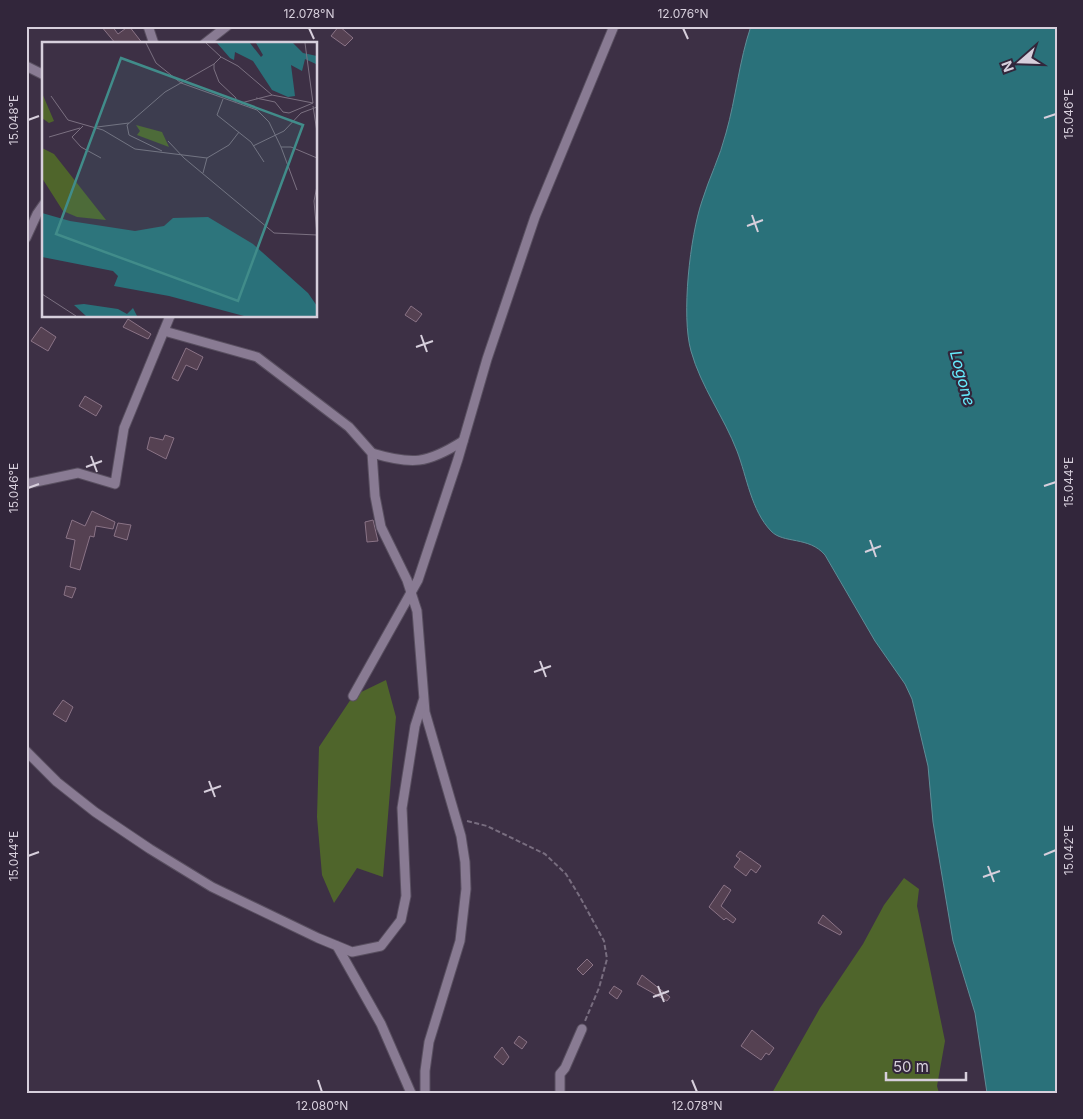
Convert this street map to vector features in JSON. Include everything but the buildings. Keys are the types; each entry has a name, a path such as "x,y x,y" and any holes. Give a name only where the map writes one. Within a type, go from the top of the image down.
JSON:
{"street":[{"path":"148,26 153,42"},
{"path":"207,42 227,26"},
{"path":"354,696 418,580 463,441 487,359 535,217 614,26"},
{"path":"26,66 42,74"},
{"path":"26,238 42,207"},
{"path":"26,484 78,473 115,484 124,428 169,318"},
{"path":"164,330 257,357 349,427 372,453 397,460 418,462 439,455 463,441"},
{"path":"372,453 375,496 381,527 411,592 419,620 424,700 454,810 465,862 465,915 458,950 428,1042 425,1093"},
{"path":"26,751 65,788 150,849 212,887 352,952 381,946 401,920 406,896 402,808 415,726 424,700"},
{"path":"337,946 380,1024 411,1093"},
{"path":"560,1093 560,1074 565,1068 582,1029"}],"path":[{"path":"454,810 470,823 487,826 531,849 545,854 566,874 580,897 604,941 606,959 599,988 582,1029"}],"shaded area":[{"path":"386,680 396,717 383,877 357,868 334,903 322,875 317,817 319,747 353,696"},
{"path":"904,878 919,889 917,906 945,1041 937,1086 939,1093 772,1093 820,1008 863,944 884,905"}],"water":[{"name":"Logone","path":"751,26 1057,26 1057,1093 987,1093 975,1013 953,941 933,822 928,766 912,699 905,684 875,641 825,555 812,545 776,535 764,523 750,493 732,438 701,377 691,351 688,336 687,297 694,234 702,201 726,133 743,53"}]}
